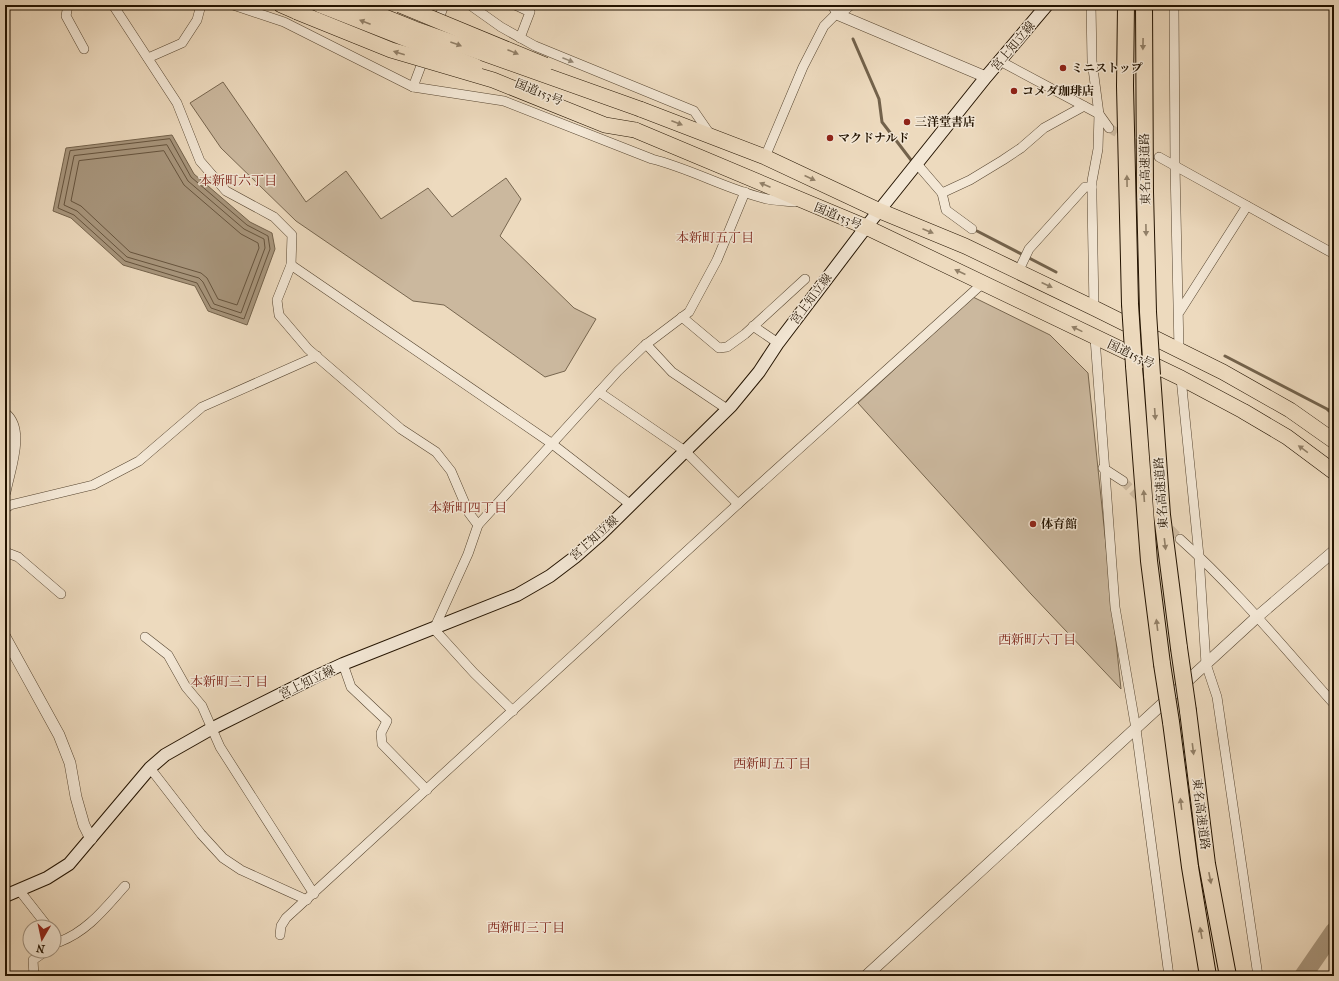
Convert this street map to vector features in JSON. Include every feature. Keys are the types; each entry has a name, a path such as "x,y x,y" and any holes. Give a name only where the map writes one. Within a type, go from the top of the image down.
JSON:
{"highway":[{"path":"281,5 391,50 493,80 606,125 635,130"},
{"name":"国道153号","path":"320,5 635,130 866,227 1181,378 1243,411 1287,437 1334,472"},
{"name":"国道153号","path":"355,5 415,29 640,109 765,157 880,211 965,246 1222,372 1290,410 1334,441"},
{"path":"400,5 627,99 640,109"},
{"name":"東名高速道路","path":"1126,5 1125,86 1130,304 1149,561 1190,867 1208,974"},
{"name":"東名高速道路","path":"1144,5 1145,192 1148,312 1162,515 1207,864 1227,971"}],"main road":[{"name":"宮上知立線","path":"5,896 47,878 69,864 150,768 165,755 343,664 517,595 550,576 600,535 727,410 759,372 778,343 866,227 1000,61 1042,6"}],"street":[{"path":"68,5 66,16 84,50"},
{"path":"114,5 177,103 200,161 226,191 274,217 292,235 291,265 277,300 279,315 292,333 317,356 401,429 436,452 451,471 469,513 478,525"},
{"path":"148,58 182,44 197,20 201,5"},
{"path":"233,5 284,22 412,87 504,102 652,159 676,165 745,192 768,199 806,203"},
{"path":"412,87 444,5"},
{"path":"470,5 520,38 558,56 694,111 712,137"},
{"path":"515,5 530,12 520,38"},
{"path":"765,157 803,67 824,26 837,11 851,5"},
{"path":"1091,5 1092,61 1099,114 1098,149 1092,188 1094,308"},
{"path":"1174,5 1174,166 1180,311 1179,350"},
{"path":"837,11 986,77"},
{"path":"1000,61 1099,114 1109,128"},
{"path":"942,193 970,180 1003,160 1021,148 1044,128 1084,106"},
{"path":"1159,157 1334,254"},
{"path":"917,164 942,193 946,210 972,229"},
{"path":"1018,272 1029,249 1085,187 1092,188"},
{"path":"513,711 474,674 434,629 468,554 478,525 598,392 646,344 689,312 708,279 745,192"},
{"path":"1180,311 1248,206"},
{"path":"291,265 551,443 630,505"},
{"path":"682,317 719,348 727,347 753,326 805,279"},
{"path":"280,935 281,926 286,918 983,282"},
{"path":"753,326 778,343"},
{"path":"1095,338 1103,468 1116,607 1136,729 1169,976"},
{"path":"646,344 672,372 727,410"},
{"path":"5,509 10,505 93,485 139,461 202,407 317,356"},
{"path":"1181,378 1199,556 1206,664 1217,697 1258,976"},
{"path":"598,392 685,451 738,504"},
{"path":"5,414 12,422 16,435 5,492"},
{"path":"1103,468 1123,481"},
{"path":"1180,539 1199,556 1257,618 1334,704"},
{"path":"866,976 1206,664 1334,551"},
{"path":"5,552 18,557 61,594"},
{"path":"145,637 168,655 186,688 202,706 220,747 310,897"},
{"path":"5,638 58,735 70,763 81,817 91,839"},
{"path":"343,664 351,687 387,721 381,733 382,744 427,790"},
{"path":"150,768 201,834 223,858 241,870 310,897"},
{"path":"62,939 75,936 94,920 125,886"},
{"path":"19,890 42,919"},
{"path":"34,959 33,960 34,976"}],"shaded area":[{"path":"223,82 306,202 346,171 381,219 428,188 452,217 506,178 521,199 500,236 574,308 596,319 565,371 545,377 444,305 413,301 296,221 221,148 190,103"},
{"path":"973,297 1050,335 1088,373 1121,689 1031,594 858,403"}],"water":[{"path":"172,135 194,174 250,222 272,233 275,249 247,325 208,311 195,286 123,265 71,218 53,211 66,148"}],"waterway":[{"path":"853,39 879,99 882,122 911,160"},
{"path":"977,231 1056,272"},
{"path":"1225,356 1327,409 1334,415"},
{"path":"1303,976 1334,931"}],"tunnel":[{"path":"1109,128 1159,157"},
{"path":"1123,481 1180,539"}],"place":[{"name":"ミニストップ","path":"1063,68"},
{"name":"コメダ珈琲店","path":"1014,91"},
{"name":"三洋堂書店","path":"907,122"},
{"name":"マクドナルド","path":"830,138"},
{"name":"体育館","path":"1033,524"}],"district":[{"name":"本新町六丁目","path":"238,180"},
{"name":"本新町五丁目","path":"715,237"},
{"name":"本新町四丁目","path":"468,507"},
{"name":"西新町六丁目","path":"1037,639"},
{"name":"本新町三丁目","path":"229,681"},
{"name":"西新町五丁目","path":"772,763"},
{"name":"西新町三丁目","path":"526,927"}]}
